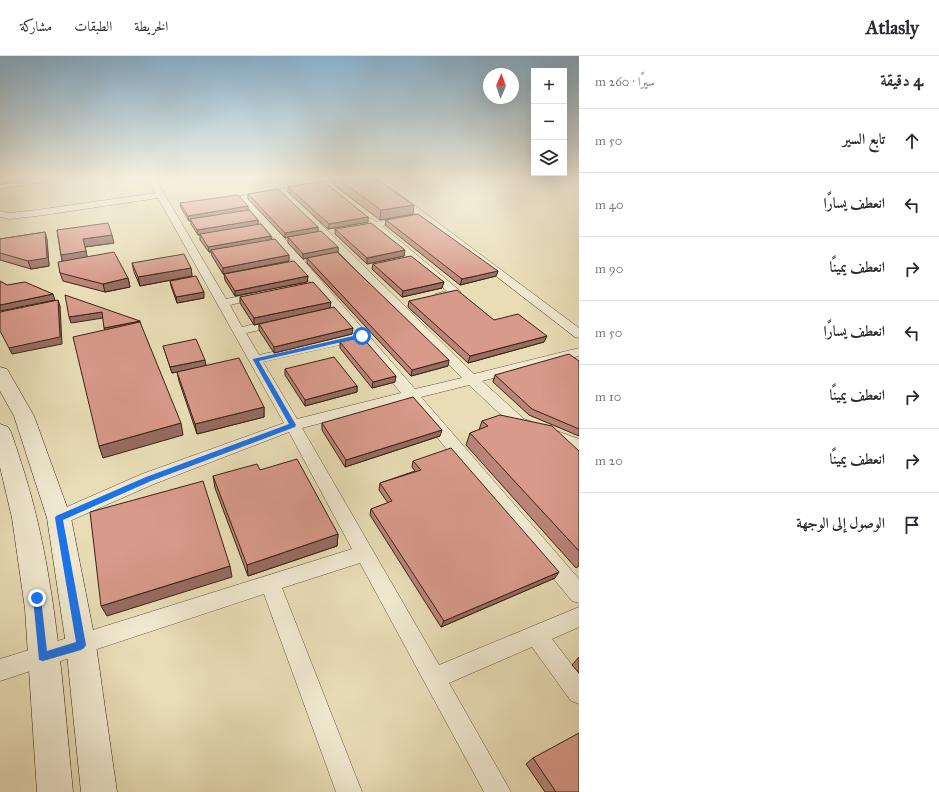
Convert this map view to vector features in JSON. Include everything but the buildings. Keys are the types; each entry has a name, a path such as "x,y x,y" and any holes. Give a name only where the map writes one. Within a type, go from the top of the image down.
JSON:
{"main road":[{"path":"0,373 24,416 59,518 81,645 99,792"},
{"path":"0,432 11,462 25,522 37,598 55,792"}],"street":[{"path":"0,214 9,216 47,212"},
{"path":"174,212 200,256 238,330 293,425 498,792"},
{"path":"253,212 278,243 317,283 579,594"},
{"path":"301,212 325,234 472,380 519,423 579,445"},
{"path":"418,212 579,334"},
{"path":"362,215 455,292 426,299"},
{"path":"311,237 423,216"},
{"path":"278,243 296,239"},
{"path":"330,257 345,254"},
{"path":"284,265 315,260"},
{"path":"303,286 317,283"},
{"path":"223,303 274,292"},
{"path":"396,305 411,302"},
{"path":"324,313 339,310"},
{"path":"238,330 293,319"},
{"path":"256,360 362,336"},
{"path":"59,518 148,479 293,425 579,352"},
{"path":"0,670 365,553"},
{"path":"270,583 349,792"},
{"path":"434,678 579,617"},
{"path":"536,635 579,693"}],"route":[{"path":"37,598 43,657 81,645 59,518 148,479 293,425 256,360 362,336"}]}
